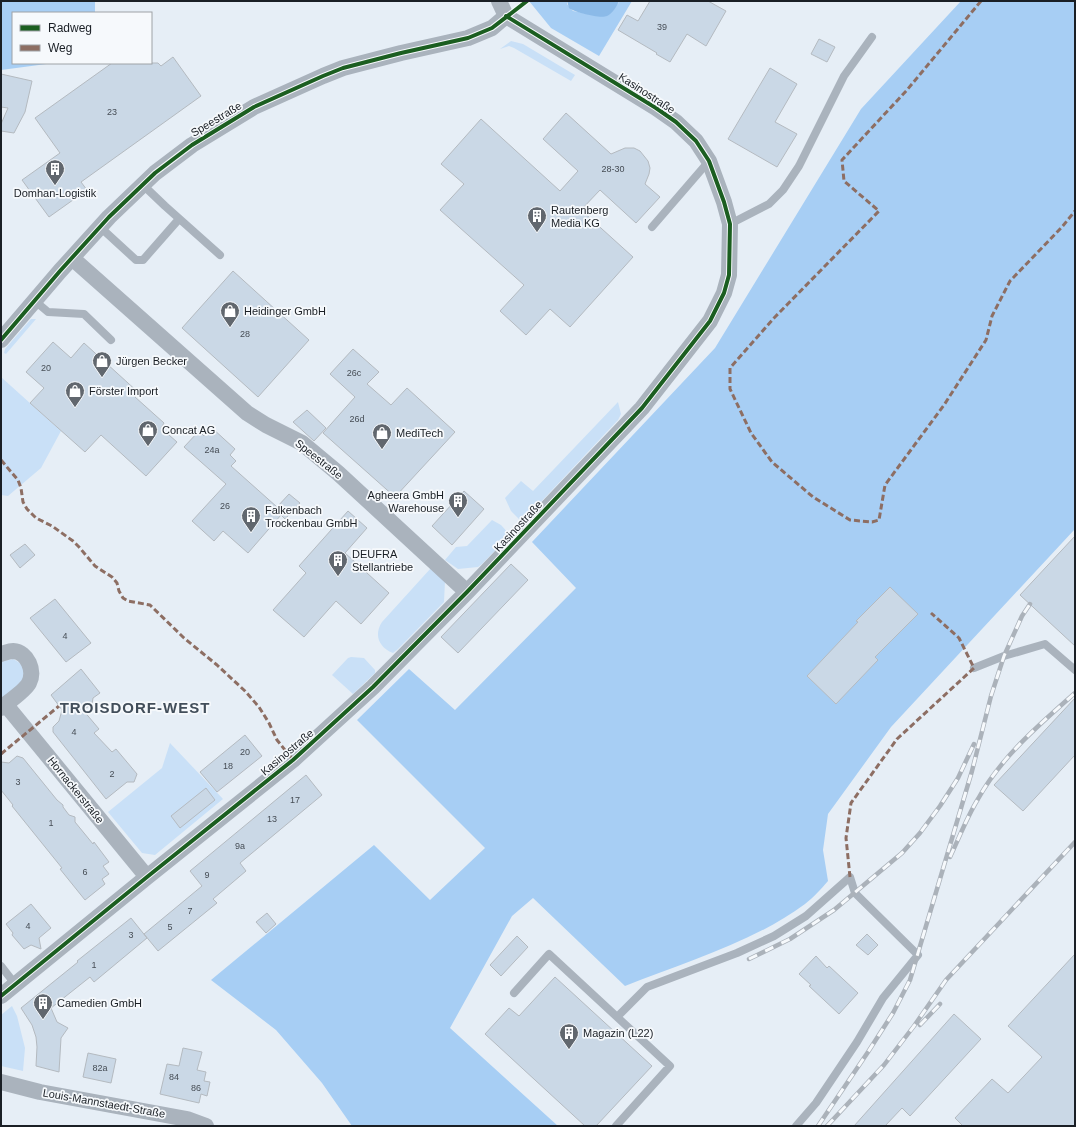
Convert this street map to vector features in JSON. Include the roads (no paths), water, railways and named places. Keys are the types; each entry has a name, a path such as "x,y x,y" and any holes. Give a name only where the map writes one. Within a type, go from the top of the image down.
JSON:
{"street":[{"path":"499,1 506,16"},
{"name":"Kasinostraße","path":"1,996 293,760 373,687 468,592 642,408 710,321 724,293 729,275 730,224 720,188 709,161 696,141 676,122 656,108 506,16"},
{"name":"Speestraße","path":"1,340 100,227 155,173 192,145 226,123 278,95 343,68 468,38 492,28 506,16"},
{"name":"Speestraße","path":"72,258 247,413 266,425 302,443 468,592"},
{"path":"1,654 12,651 22,654 30,664 32,674 28,686 3,706"},
{"name":"Hornackerstraße","path":"3,706 147,877"},
{"name":"Louis-Mannstaedt-Straße","path":"1,1082 40,1092 187,1119 206,1126"}],"lane":[{"path":"730,224 769,204 783,190 799,166 844,76 872,37"},
{"path":"652,227 709,161"},
{"path":"143,185 220,255"},
{"path":"100,227 136,260 143,260 180,219"},
{"path":"35,301 48,312 84,314 112,340"},
{"path":"974,668 1004,656 1045,644 1075,670"},
{"path":"617,1017 646,987 737,953 774,936 806,916 850,877 856,893 918,955 883,998 857,1042 820,1096 796,1126"},
{"path":"514,993 548,954 670,1066 616,1126"},
{"path":"1,966 15,984"}],"railway":[{"path":"818,1126 893,1013 910,980 972,771 991,696 1004,656 1022,616 1030,604"},
{"path":"950,857 974,806 998,769 1022,742 1075,693"},
{"path":"749,959 790,939 834,910 902,853 920,833 940,806 958,778 974,744"},
{"path":"827,1126 884,1065 914,1026 946,980 1075,842"},
{"path":"920,1025 940,1004"}],"place":[{"name":"Domhan-Logistik","path":"55,186"},
{"name":"Rautenberg Media KG","path":"537,233"},
{"name":"Heidinger GmbH","path":"230,328"},
{"name":"Jürgen Becker","path":"102,378"},
{"name":"Förster Import","path":"75,408"},
{"name":"Concat AG","path":"148,447"},
{"name":"MediTech","path":"382,450"},
{"name":"Agheera GmbH Warehouse","path":"458,518"},
{"name":"Falkenbach Trockenbau GmbH","path":"251,533"},
{"name":"DEUFRA Stellantriebe","path":"338,577"},
{"name":"Camedien GmbH","path":"43,1020"},
{"name":"Magazin (L22)","path":"569,1050"}],"district":[{"name":"TROISDORF-WEST","path":"135,708"}]}
